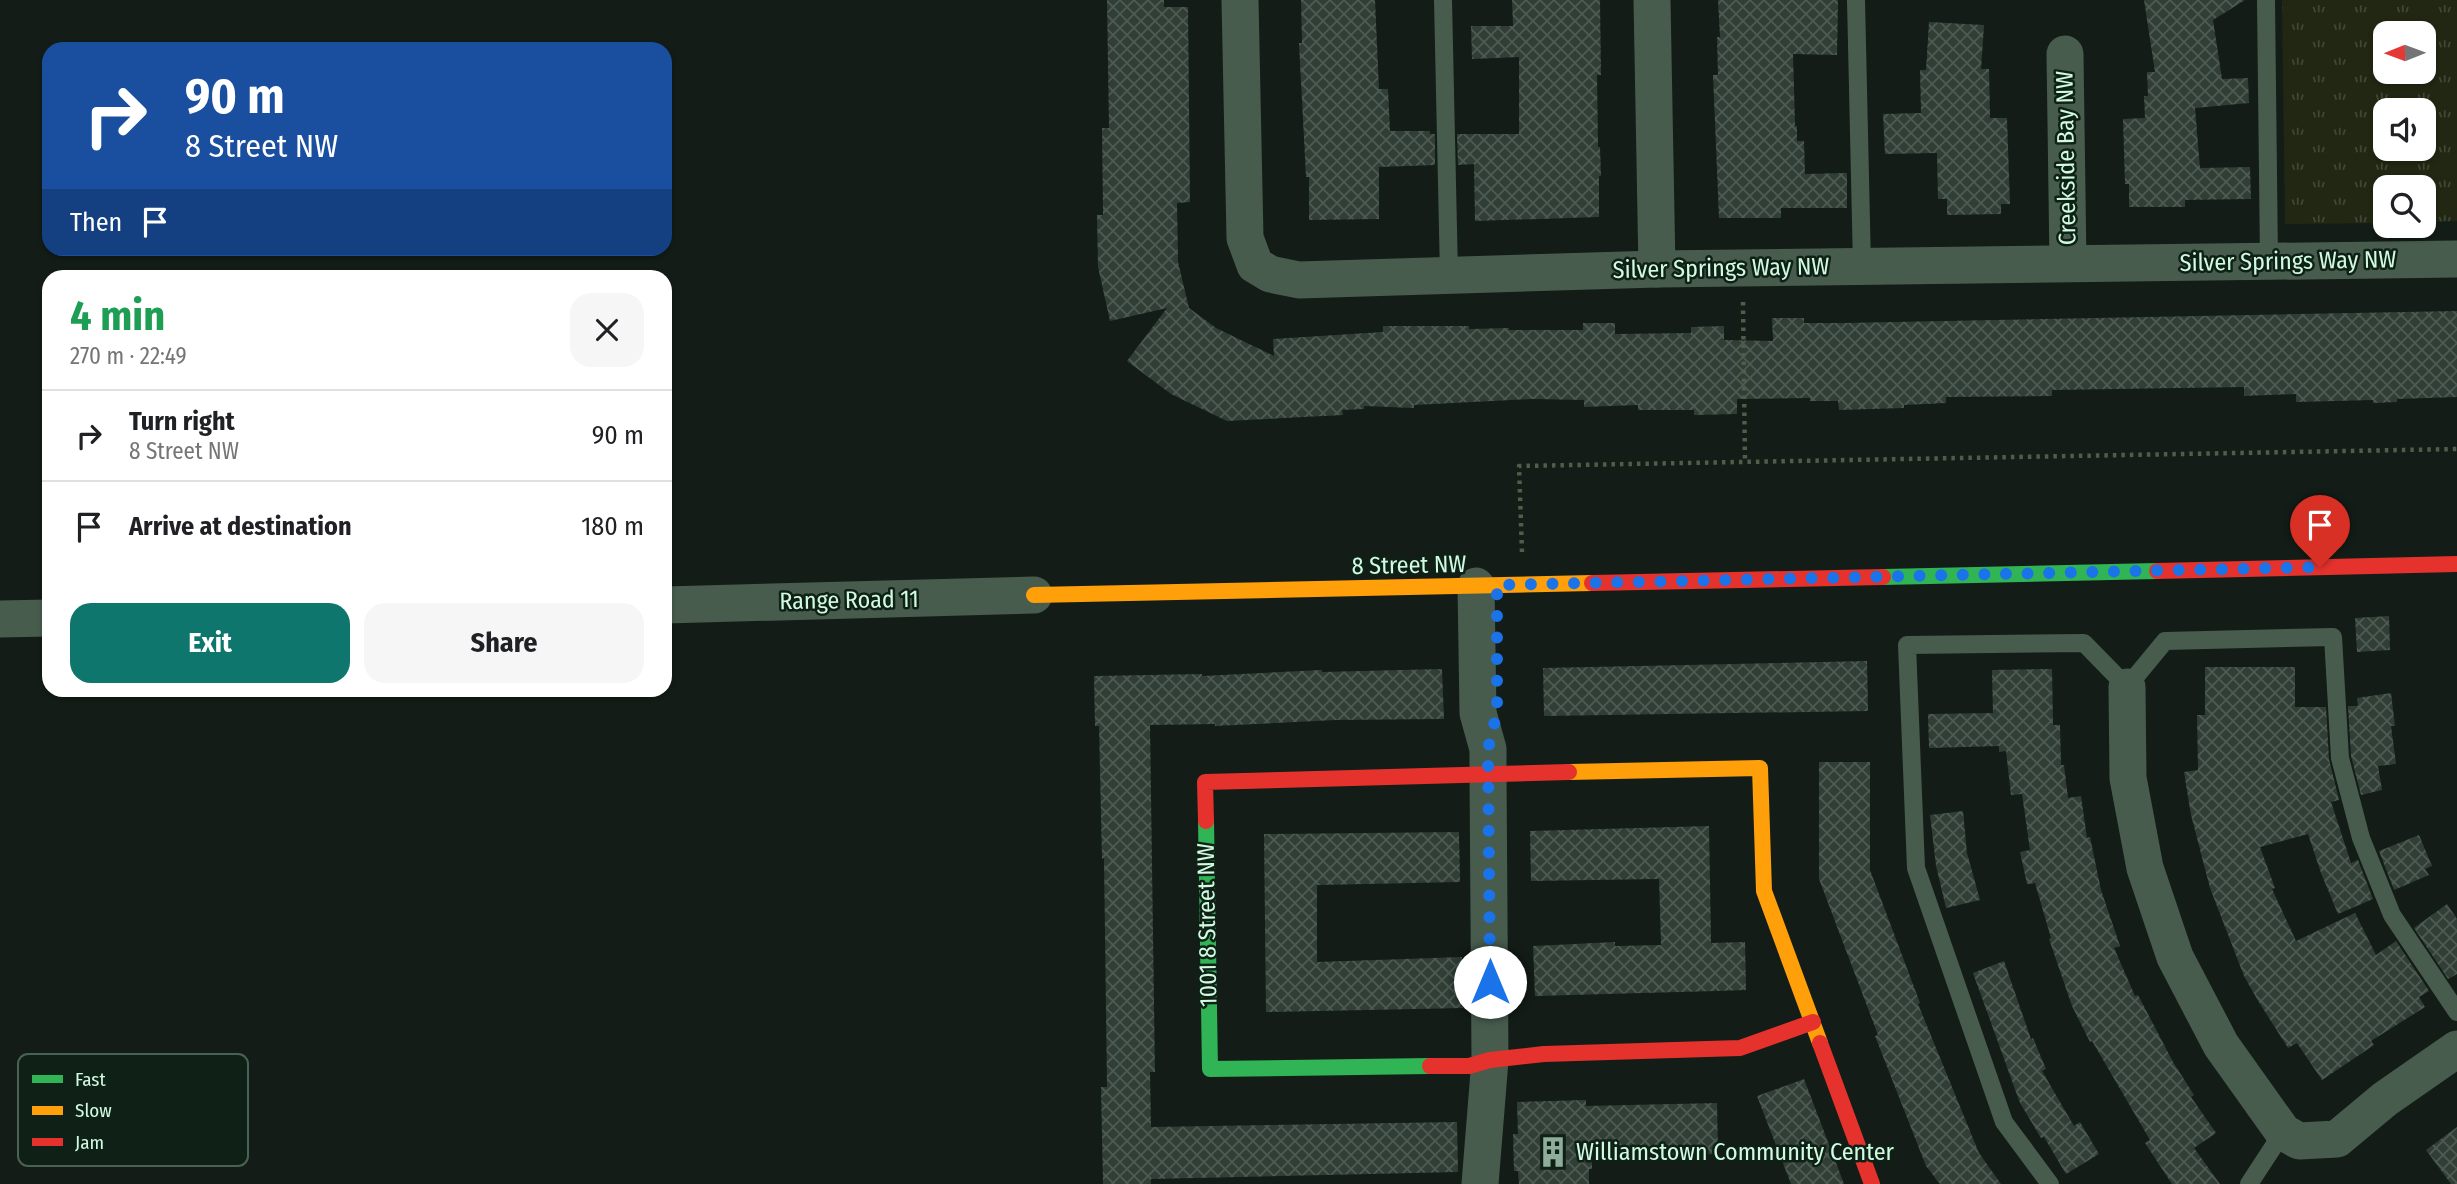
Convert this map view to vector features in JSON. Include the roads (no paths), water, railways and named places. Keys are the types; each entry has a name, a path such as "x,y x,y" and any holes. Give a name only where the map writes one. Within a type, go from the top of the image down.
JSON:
{"street":[{"name":"Silver Springs Way NW","path":"1240,0 1245,238 1255,265 1270,274 1299,279 1657,269 2457,259"},
{"path":"1652,0 1657,269"},
{"name":"Creekside Bay NW","path":"2065,54 2068,263"},
{"name":"8 Street NW","path":"1034,595 2457,564"},
{"path":"1480,1184 1490,1060 1488,761 1497,713 1498,585"},
{"name":"Range Road 11","path":"672,605 1034,595"},
{"path":"0,619 42,618"},
{"path":"2127,687 2128,778 2145,868 2175,957 2221,1045 2283,1132 2299,1141 2337,1139 2385,1099 2457,1049"},
{"name":"1001 8 Street NW","path":"1813,1022 1740,1048 1544,1054 1490,1060 1469,1066 1210,1069 1205,782 1488,761 1760,768 1764,891 1813,1022 1872,1184"}],"lane":[{"path":"1443,0 1449,275"},
{"path":"1856,0 1862,266"},
{"path":"2266,0 2270,261"},
{"path":"2050,1184 2004,1122 1916,868 1907,645 2084,643 2127,687 2165,641 2333,637 2340,758 2361,838 2392,915 2457,1012"},
{"path":"2249,1184 2283,1132"}],"place":[{"name":"Williamstown Community Center","path":"1553,1152"}]}
